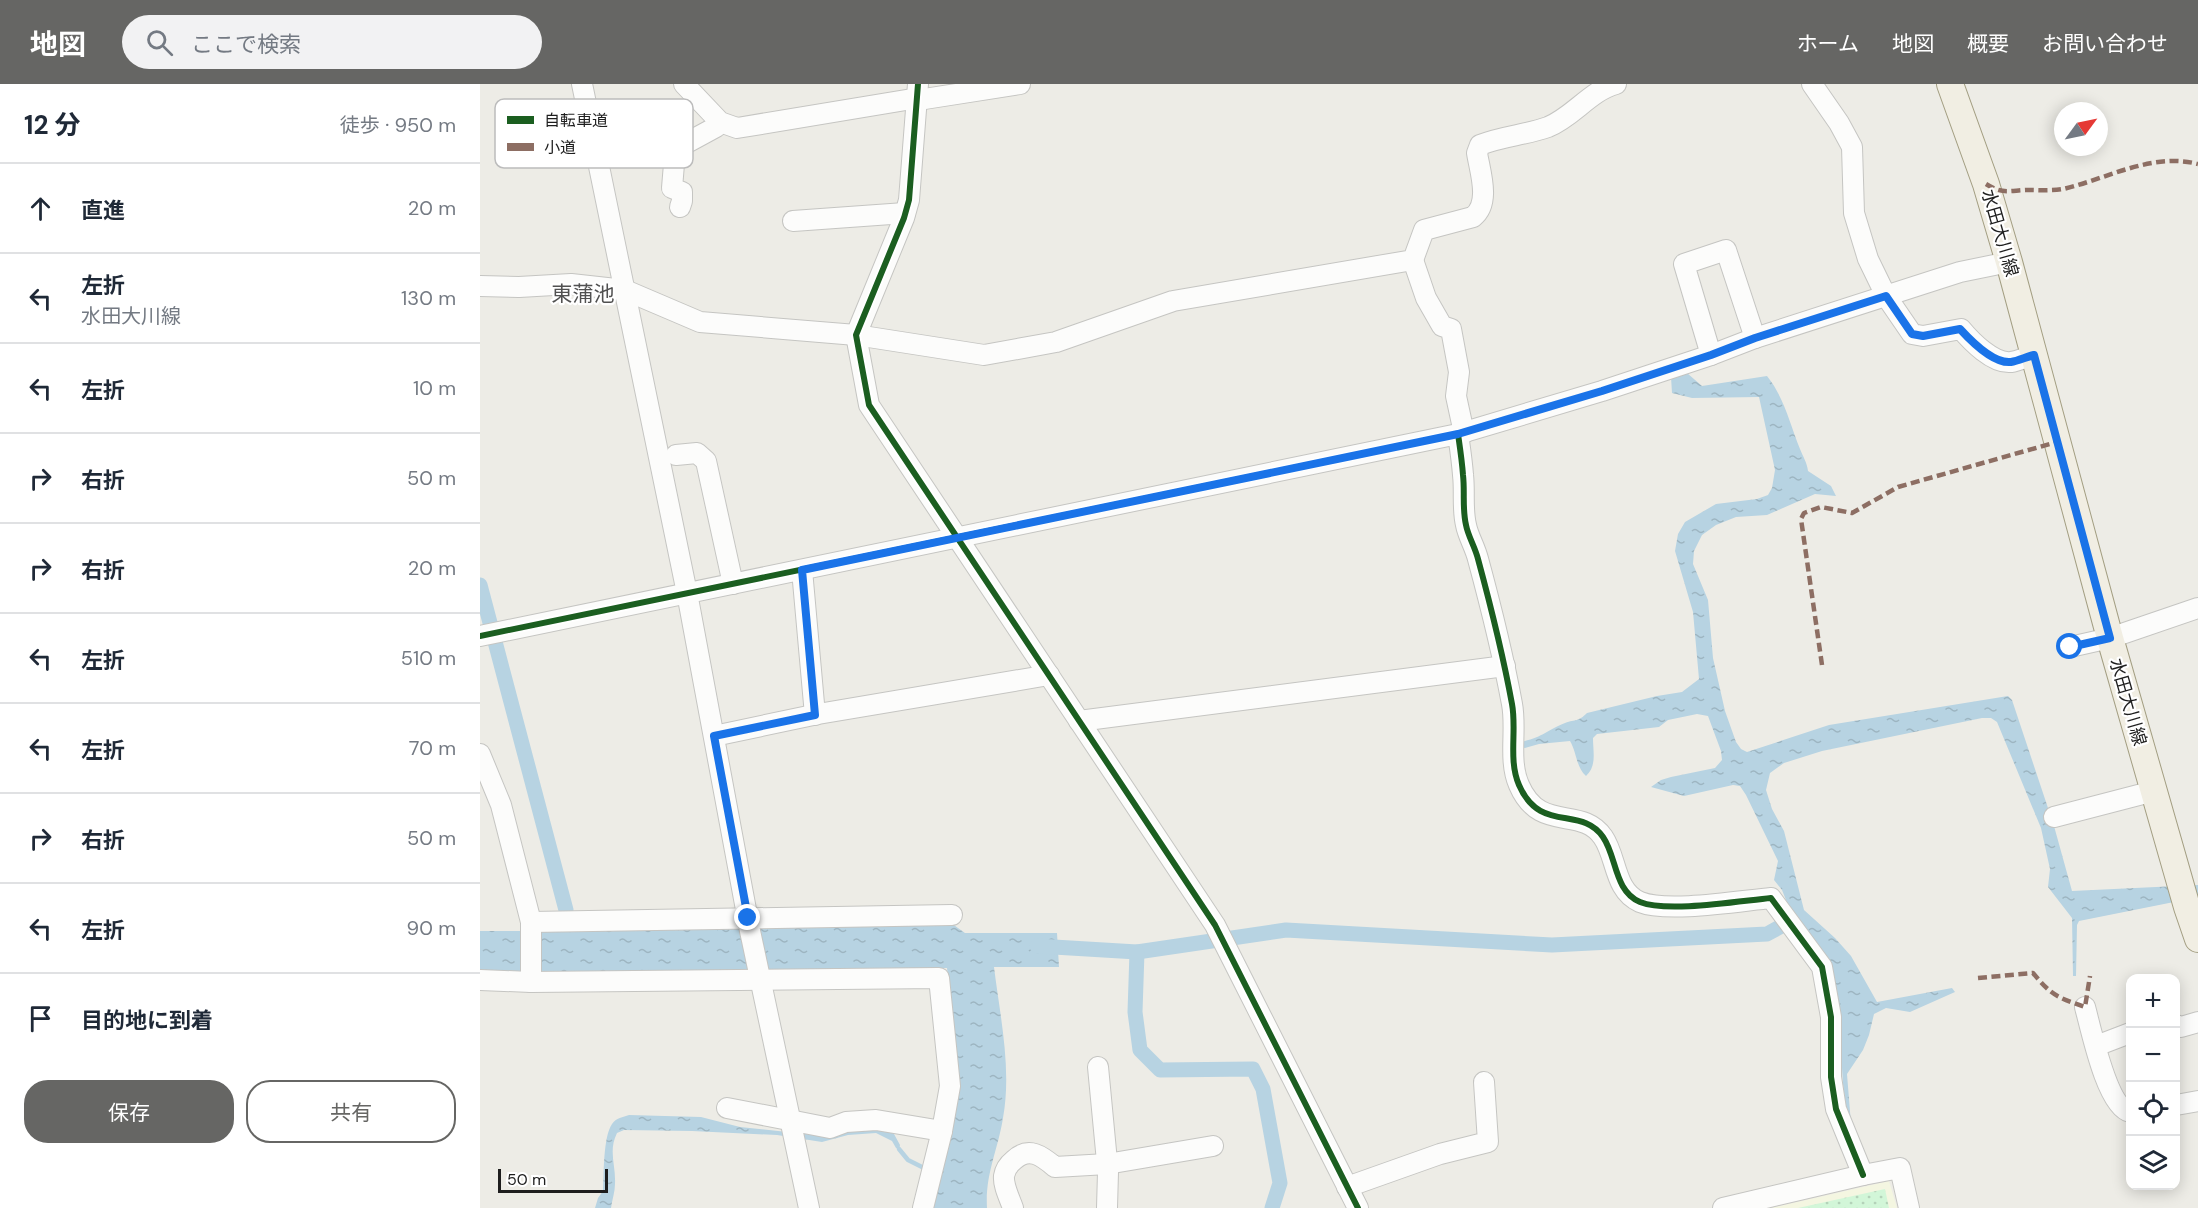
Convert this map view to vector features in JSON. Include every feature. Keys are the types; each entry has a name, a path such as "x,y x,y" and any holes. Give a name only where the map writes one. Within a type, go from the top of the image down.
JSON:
{"main road":[{"name":"水田大川線","path":"1950,84 1986,184 2009,262 2110,638 2198,939"}],"street":[{"path":"582,84 585,99"},
{"path":"684,84 720,122 737,128 918,94 1020,84"},
{"path":"1616,84 1592,97 1567,117 1547,127 1480,145 1477,153 1483,204 1478,213 1473,217 1424,230 1413,260 1426,298 1442,326 1451,329 1459,372 1456,396 1464,477 1462,503 1466,527 1477,555 1505,666 1514,714 1514,762 1519,785 1533,806 1547,815 1567,820 1578,819 1589,823 1604,837 1624,889 1638,901 1659,907 1771,898 1822,968 1831,1017 1831,1077 1836,1109 1863,1175"},
{"path":"1812,84 1839,123 1852,147 1854,213 1868,259 1886,296 1912,334 1923,336 1960,329 1981,350 2002,362 2034,355"},
{"path":"918,94 914,157 906,213 856,335 869,405 1215,925 1358,1208"},
{"path":"693,139 716,127 720,122"},
{"path":"599,168 687,593 749,924 809,1208"},
{"path":"674,168 672,188 682,192 680,207"},
{"path":"793,221 906,213"},
{"path":"1711,355 1684,264 1726,250 1755,338"},
{"path":"480,286 519,287 571,284 625,291 700,321 856,335 984,355 1056,342 1173,301 1413,260"},
{"path":"481,636 1461,434 1602,391 1755,338 1960,272 2009,262"},
{"path":"676,455 697,453 706,461 733,584"},
{"path":"802,570 815,715"},
{"path":"2070,647 2110,638 2198,608"},
{"path":"1079,721 1505,666"},
{"path":"714,736 815,715 1048,675"},
{"path":"480,754 501,805 530,929 531,976"},
{"path":"2054,817 2154,791"},
{"path":"530,929 749,924 952,915"},
{"path":"480,981 531,976 759,973 939,978 950,1086 942,1131 923,1208"},
{"path":"2085,1007 2110,1089 2126,1110"},
{"path":"2180,1027 2198,1022"},
{"path":"2096,1046 2126,1035"},
{"path":"1098,1067 1107,1164 1107,1208"},
{"path":"1347,1187 1440,1154 1488,1143 1484,1082"},
{"path":"2180,1104 2198,1101"},
{"path":"727,1108 830,1128 846,1122 876,1120 942,1131"},
{"path":"1013,1208 1004,1176 1008,1165 1027,1152 1042,1156 1055,1167 1107,1164 1213,1146"},
{"path":"1723,1208 1900,1168 1910,1208"}],"shaded area":[{"path":"1889,1181 1897,1208 1771,1208"}],"green space":[{"path":"1885,1189 1889,1208 1798,1208"}],"water":[{"path":"1687,373 1702,386 1767,376 1782,402 1808,471 1831,486 1836,496 1815,494 1767,515 1736,517 1716,525 1702,535 1694,551 1693,564 1708,600 1713,658 1725,711 1736,742 1741,749 1747,752 1829,725 2008,696 2012,700 2054,826 2072,891 2198,885 2198,904 2174,902 2079,921 2076,976 2073,976 2072,918 2048,887 2050,869 2041,828 1997,722 1991,718 1982,718 1822,751 1784,763 1770,773 1766,790 1772,809 1784,831 1804,910 1851,956 1877,1002 1952,988 1955,992 1910,1012 1886,1008 1874,1014 1863,1050 1847,1074 1851,1124 1843,1084 1840,1036 1782,890 1774,880 1778,861 1746,795 1740,786 1733,785 1684,796 1651,787 1671,777 1715,768 1722,760 1708,716 1697,714 1668,720 1659,727 1597,734 1593,738 1592,768 1586,776 1580,768 1570,741 1539,744 1521,749 1520,742 1579,719 1587,713 1682,692 1699,679 1693,612 1675,551 1678,534 1685,522 1716,504 1757,499 1768,495 1772,488 1775,470 1759,397 1692,398 1672,393 1671,377"},
{"path":"951,923 965,933 1057,933 1059,967 994,967 1004,1042 1006,1081 1001,1130 988,1184 987,1208 931,1208 956,1055 947,968 543,975 541,969 522,970 522,977 480,977 480,931 522,931 541,937 542,929"},
{"path":"629,1115 701,1117 740,1127 815,1135 851,1128 887,1130 894,1134 900,1145 899,1149 896,1148 892,1141 876,1133 848,1135 822,1142 777,1135 624,1130 617,1133 613,1146 615,1190 611,1208 595,1208 603,1191 604,1156 609,1130 616,1120"}],"waterway":[{"path":"480,585 566,910"},
{"path":"1037,946 1137,952 1286,930 1552,945 1767,934 1798,917"},
{"path":"1137,952 1135,1012 1140,1050 1160,1070 1253,1069 1263,1089 1280,1183 1272,1208"},
{"path":"899,1149 908,1160 928,1170"}],"marked path":[{"path":"1986,184 2005,191 2058,190 2147,164 2164,161 2198,164"},
{"path":"1822,665 1801,519 1804,513 1821,507 1852,513 1898,487 2057,442"},
{"path":"1978,978 2033,973 2045,987 2056,995 2085,1007 2090,976"}],"cycle path":[{"path":"918,84 909,200 904,218 856,335 869,405 1215,925 1358,1208"},
{"path":"480,636 1458,434 1464,481 1465,519 1497,631 1513,714 1513,755 1519,785 1528,800 1538,809 1549,815 1584,822 1594,828 1608,845 1625,890 1640,902 1652,905 1685,906 1771,898 1822,967 1831,1017 1831,1077 1836,1109 1863,1175"}],"district":[{"name":"東蒲池","path":"583,294"}],"route":[{"path":"748,918 714,736 815,715 802,570 1458,434 1602,391 1886,296 1912,334 1923,336 1960,329 1981,350 2002,362 2034,355 2110,638 2070,647"}]}
